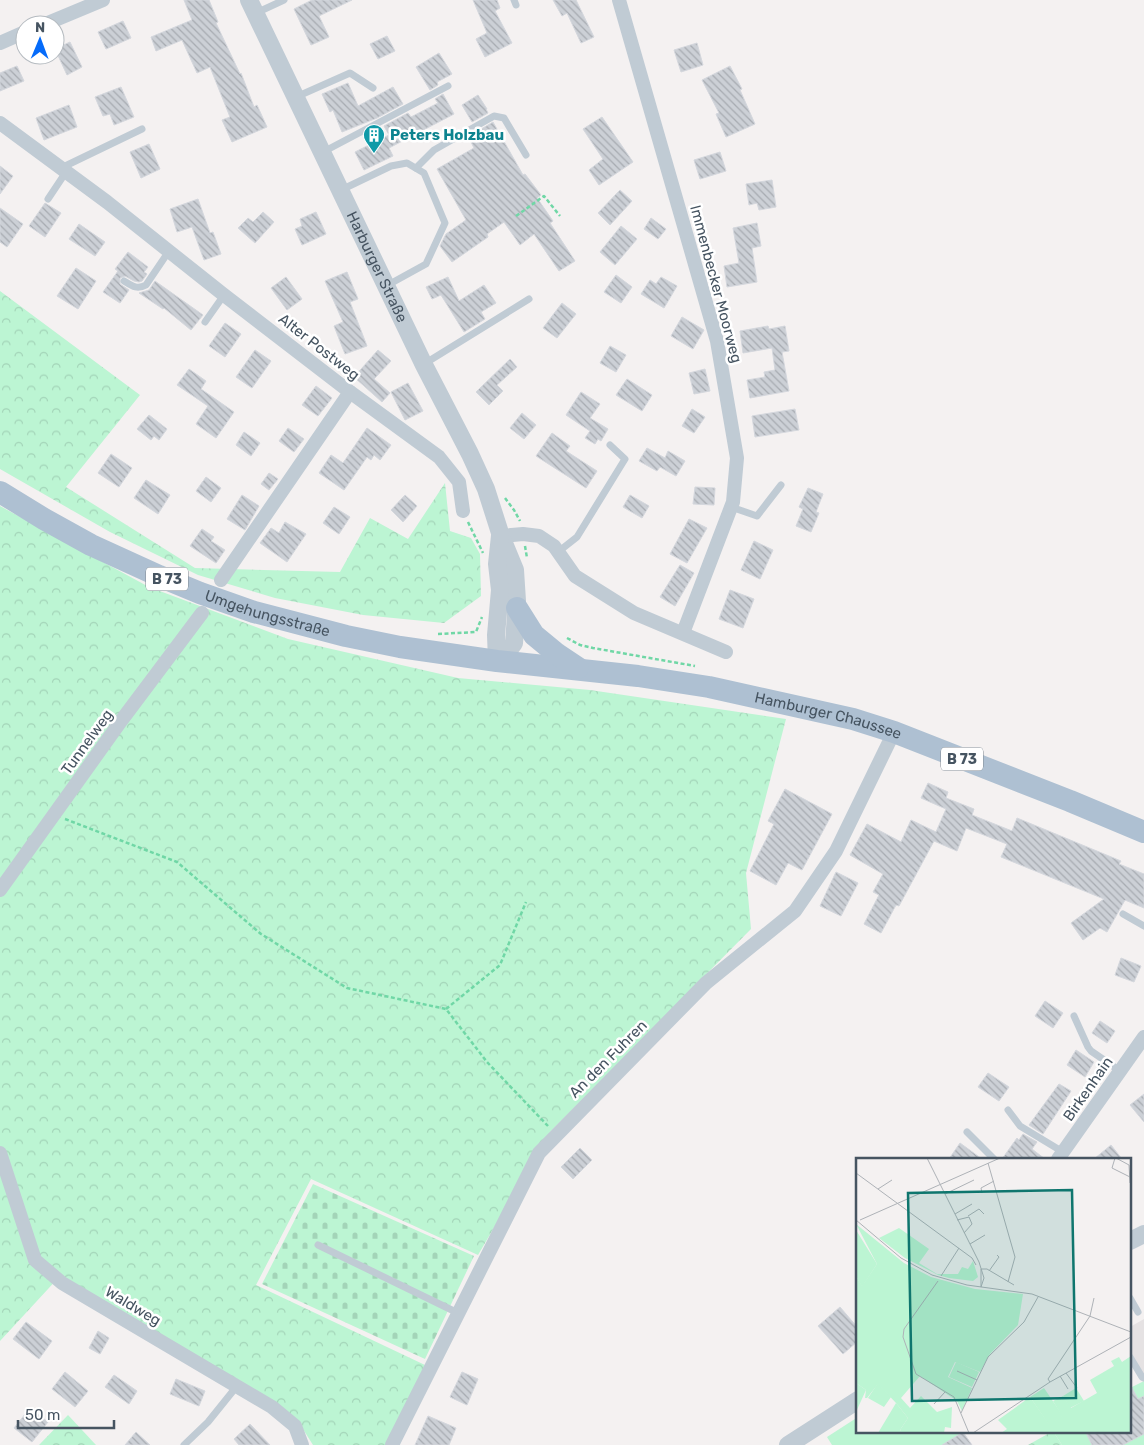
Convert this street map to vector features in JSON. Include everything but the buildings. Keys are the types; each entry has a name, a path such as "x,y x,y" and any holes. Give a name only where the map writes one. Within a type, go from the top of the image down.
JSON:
{"main road":[{"name":"Umgehungsstraße","path":"0,492 91,545 200,593 254,612 346,636 400,647 497,661"},
{"path":"517,608 534,635 557,654 581,670"},
{"name":"Hamburger Chaussee","path":"497,661 638,676 709,687 853,719 894,732 1144,832"}],"street":[{"path":"65,16 103,0"},
{"name":"Immenbecker Moorweg","path":"619,0 717,341 737,458 734,502 683,633"},
{"name":"Harburger Straße","path":"253,7 486,490 500,536 515,570 517,608 514,643 506,655 497,661"},
{"path":"0,43 15,36"},
{"name":"Alter Postweg","path":"0,123 108,202 224,295 350,392 439,457 459,482 463,511"},
{"path":"222,580 350,392"},
{"path":"500,536 523,534 539,536 554,546 575,576 634,613 726,652"},
{"name":"Harburger Straße","path":"497,661 496,635 500,590 498,564 500,536"},
{"name":"Tunnelweg","path":"0,890 121,721 202,613"},
{"name":"An den Fuhren","path":"392,1445 539,1153 706,983 795,910 836,851 894,732"},
{"name":"Birkenhain","path":"1060,1156 1144,1037"},
{"name":"Waldweg","path":"0,1153 35,1260 62,1282 272,1407 295,1426 302,1445"},
{"path":"1132,1240 1144,1234"},
{"path":"788,1445 856,1401"}],"lane":[{"path":"253,7 284,0"},
{"path":"296,97 350,73 373,88"},
{"path":"322,152 448,86"},
{"path":"416,168 434,150 494,116 504,118 526,156"},
{"path":"48,198 63,170 142,129"},
{"path":"340,190 391,166 407,162 424,173 445,223 426,264 386,286"},
{"path":"124,281 135,288 146,286 169,251"},
{"path":"205,322 224,295"},
{"path":"424,364 529,299"},
{"path":"558,552 577,537 625,460 610,445"},
{"path":"732,507 757,516 781,485"},
{"path":"1123,914 1144,926"},
{"path":"1074,1016 1091,1051 1120,1071"},
{"path":"1008,1110 1020,1126 1060,1156"},
{"path":"967,1132 993,1158"},
{"path":"318,1245 458,1313"},
{"path":"1132,1302 1138,1312"},
{"path":"1132,1360 1144,1378"},
{"path":"184,1445 208,1422 237,1386"}],"path":[{"path":"516,216 544,196 560,216"},
{"path":"463,511 486,559"},
{"path":"438,634 476,632 483,614"},
{"path":"54,815 178,862 261,934 347,988 446,1009 487,1062 556,1135"},
{"path":"446,1009 500,965 526,902"}],"shaded area":[{"path":"1144,1319 1144,1378 1132,1360 1132,1326"}],"green space":[{"path":"0,291 140,395 66,487 195,568 340,572 370,518 408,539 445,483 450,531 471,538 480,554 481,596 444,623 363,615 275,598 198,575 110,532 0,469"},
{"path":"0,506 149,587 288,639 458,678 590,690 786,719 746,873 751,929 550,1132 478,1255 311,1179 256,1285 425,1365 386,1445 313,1445 301,1426 60,1276 0,1341"},
{"path":"313,1184 474,1256 425,1359 262,1284"},
{"path":"1144,1381 1144,1445 1062,1445 1054,1432 1132,1432 1132,1387"},
{"path":"68,1415 96,1445 39,1445"},
{"path":"856,1418 856,1432 963,1432 971,1445 832,1445 827,1437"},
{"path":"1054,1432 1062,1445 1028,1445"}],"place":[{"name":"Peters Holzbau","path":"374,154"}]}
